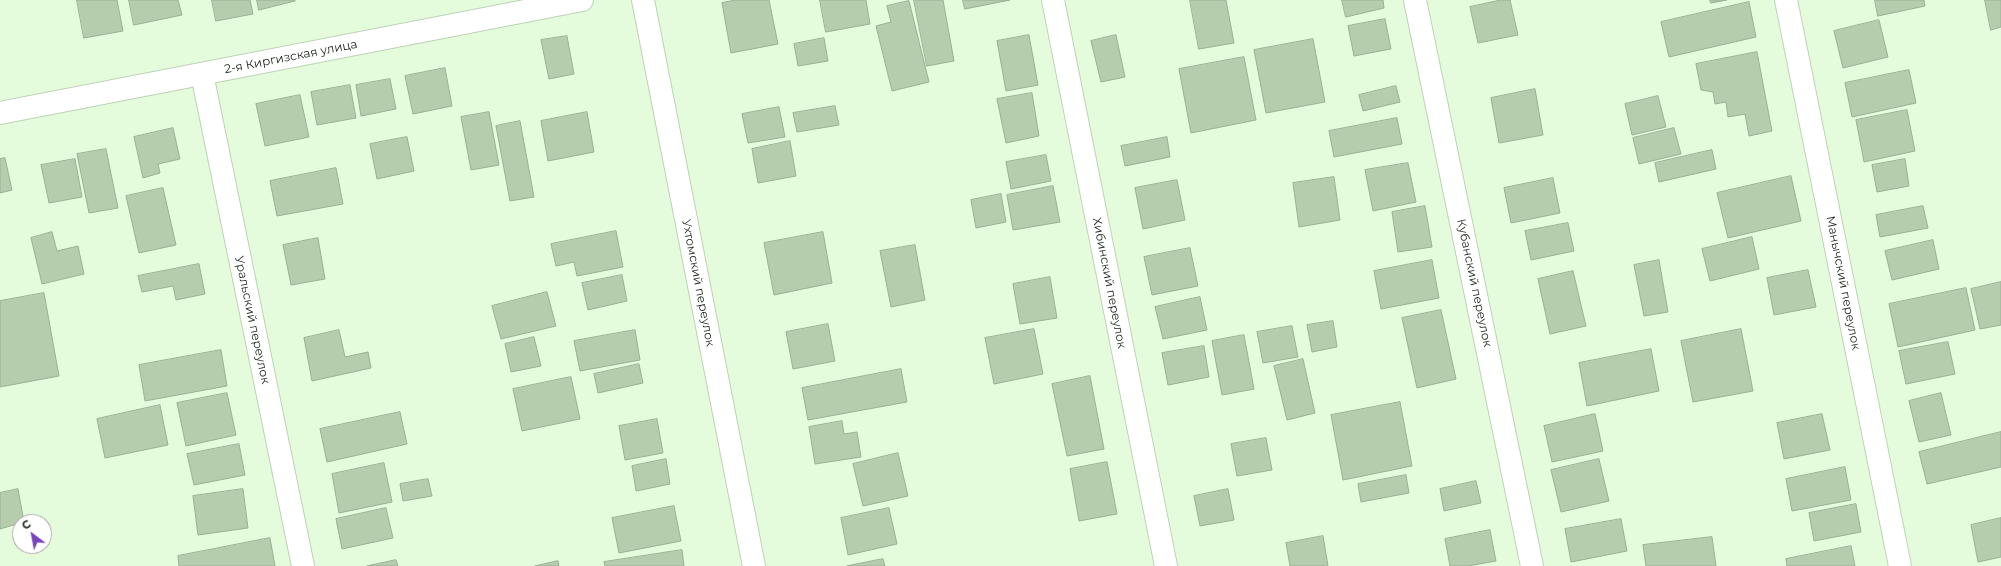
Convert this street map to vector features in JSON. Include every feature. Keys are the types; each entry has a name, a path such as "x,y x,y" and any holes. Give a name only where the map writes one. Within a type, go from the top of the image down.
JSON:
{"street":[{"name":"2-я Киргизская улица","path":"0,113 582,0"},
{"name":"Ухтомский переулок","path":"643,0 754,566"},
{"name":"Хибинский переулок","path":"1052,0 1166,566"},
{"name":"Кубанский переулок","path":"1415,0 1532,566"},
{"name":"Манычский переулок","path":"1786,0 1900,566"},
{"name":"Уральский переулок","path":"202,74 303,566"}],"building":[{"path":"77,0 117,0 123,31 84,38"},
{"path":"129,0 178,0 182,15 134,25"},
{"path":"212,0 250,0 253,14 216,21"},
{"path":"257,0 295,0 295,1 259,10"},
{"path":"736,0 769,0 778,44 731,53 722,3"},
{"path":"820,0 866,0 870,24 826,32"},
{"path":"914,0 943,0 954,61 927,66"},
{"path":"963,0 1010,0 965,9"},
{"path":"1190,0 1226,0 1234,43 1199,49"},
{"path":"1342,0 1383,0 1384,8 1346,17"},
{"path":"1501,0 1510,0 1518,35 1478,43 1470,7"},
{"path":"1710,0 1727,0 1711,3"},
{"path":"1875,0 1924,0 1925,6 1878,16"},
{"path":"1985,0 2001,0 2001,27 1991,30"},
{"path":"909,1 929,82 892,91 876,26 891,22 887,6"},
{"path":"1749,2 1756,37 1669,57 1661,22"},
{"path":"1385,19 1391,49 1354,56 1348,26"},
{"path":"1879,20 1888,57 1843,68 1834,31"},
{"path":"1029,35 1038,85 1006,91 997,41"},
{"path":"1116,35 1125,77 1101,82 1091,41"},
{"path":"567,36 574,74 549,79 541,40"},
{"path":"824,38 828,61 798,66 794,44"},
{"path":"1313,39 1325,102 1266,113 1254,50"},
{"path":"1757,52 1772,131 1749,136 1745,114 1728,117 1726,102 1715,104 1713,92 1701,90 1696,64"},
{"path":"1244,57 1256,120 1191,133 1179,69"},
{"path":"445,68 452,106 413,114 405,76"},
{"path":"1909,70 1916,103 1852,117 1845,83"},
{"path":"390,79 396,109 361,116 356,85"},
{"path":"350,85 356,118 317,125 311,92"},
{"path":"1396,86 1400,102 1363,111 1359,95"},
{"path":"1535,89 1543,135 1499,143 1491,98"},
{"path":"1032,93 1039,136 1006,143 997,99"},
{"path":"300,95 309,137 265,146 256,104"},
{"path":"1658,96 1666,127 1632,135 1625,104"},
{"path":"835,106 839,125 797,132 793,113"},
{"path":"779,107 785,137 748,143 742,114"},
{"path":"1907,110 1915,151 1864,162 1856,120"},
{"path":"489,112 499,165 471,170 461,117"},
{"path":"587,112 594,152 548,161 541,121"},
{"path":"1397,118 1402,144 1334,157 1329,131"},
{"path":"520,121 534,197 510,201 496,126"},
{"path":"173,128 180,159 158,164 160,173 143,178 134,137"},
{"path":"1674,128 1681,154 1639,164 1633,138"},
{"path":"407,137 414,171 377,179 370,144"},
{"path":"1167,137 1170,157 1125,166 1121,146"},
{"path":"790,141 796,176 758,183 752,149"},
{"path":"106,149 118,208 89,213 77,154"},
{"path":"1712,150 1716,169 1659,182 1655,163"},
{"path":"1046,155 1051,181 1011,189 1006,162"},
{"path":"5,158 12,190 0,193 0,159"},
{"path":"75,159 82,197 49,203 41,165"},
{"path":"1905,159 1909,186 1877,192 1872,165"},
{"path":"1408,163 1416,202 1373,211 1365,170"},
{"path":"336,168 343,204 277,216 270,181"},
{"path":"1791,176 1801,221 1728,238 1717,193"},
{"path":"1334,177 1340,220 1299,227 1293,183"},
{"path":"1553,178 1560,213 1511,223 1504,188"},
{"path":"1177,180 1185,220 1143,229 1135,188"},
{"path":"1053,186 1060,222 1013,230 1007,195"},
{"path":"163,188 176,245 139,253 126,196"},
{"path":"1001,194 1006,222 976,228 971,200"},
{"path":"1425,206 1432,247 1398,252 1392,212"},
{"path":"1923,206 1928,228 1880,237 1876,215"},
{"path":"1568,223 1574,251 1531,260 1525,231"},
{"path":"616,231 623,267 577,276 574,262 556,266 551,244"},
{"path":"52,232 57,251 78,246 84,274 42,284 31,238"},
{"path":"823,232 832,283 774,295 764,243"},
{"path":"1752,237 1759,269 1710,281 1702,249"},
{"path":"318,238 325,279 291,285 283,245"},
{"path":"1933,240 1939,269 1892,280 1885,251"},
{"path":"915,245 925,300 891,307 880,251"},
{"path":"1190,248 1198,286 1152,295 1144,257"},
{"path":"1432,260 1439,298 1381,309 1374,271"},
{"path":"1659,260 1668,312 1644,316 1634,265"},
{"path":"199,264 205,294 176,300 173,286 142,292 138,276"},
{"path":"1808,270 1816,307 1774,315 1767,278"},
{"path":"1573,271 1586,326 1550,334 1538,279"},
{"path":"622,275 627,301 588,310 582,283"},
{"path":"1050,277 1057,318 1020,324 1013,284"},
{"path":"2001,282 2001,325 1980,329 1971,289"},
{"path":"1966,288 1975,330 1898,347 1889,304"},
{"path":"547,292 556,326 501,339 492,306"},
{"path":"44,293 59,376 0,387 0,301"},
{"path":"1200,297 1207,330 1163,339 1155,307"},
{"path":"1441,310 1456,379 1417,388 1402,318"},
{"path":"1333,321 1337,347 1312,352 1307,325"},
{"path":"828,324 835,361 793,369 786,332"},
{"path":"1292,326 1298,357 1263,363 1257,332"},
{"path":"1034,329 1043,374 994,384 985,338"},
{"path":"1741,329 1753,391 1693,402 1681,341"},
{"path":"339,330 345,357 368,352 371,368 312,381 304,338"},
{"path":"635,330 640,360 580,371 574,341"},
{"path":"1244,335 1254,389 1222,395 1212,341"},
{"path":"534,337 541,366 511,372 505,344"},
{"path":"1948,342 1955,374 1906,384 1899,351"},
{"path":"1204,346 1209,377 1168,385 1162,353"},
{"path":"1651,349 1659,391 1587,406 1579,363"},
{"path":"221,350 227,386 145,401 139,365"},
{"path":"1303,359 1315,413 1287,420 1274,366"},
{"path":"639,364 643,383 598,393 594,374"},
{"path":"901,369 907,402 808,420 802,388"},
{"path":"1090,376 1104,449 1067,456 1052,384"},
{"path":"571,377 580,419 522,431 513,389"},
{"path":"227,393 236,435 186,446 177,403"},
{"path":"1941,393 1951,435 1919,442 1909,401"},
{"path":"1400,402 1412,466 1343,480 1331,415"},
{"path":"160,405 168,445 105,458 97,419"},
{"path":"400,412 407,444 327,462 320,429"},
{"path":"1595,414 1603,451 1552,462 1544,426"},
{"path":"1822,414 1830,450 1784,459 1777,423"},
{"path":"657,419 663,453 625,460 619,426"},
{"path":"842,421 844,434 857,432 861,457 815,464 809,427"},
{"path":"2001,432 2001,467 1927,484 1919,452"},
{"path":"1266,438 1272,470 1237,476 1231,444"},
{"path":"239,444 245,475 194,485 187,454"},
{"path":"898,453 908,496 863,506 853,464"},
{"path":"666,459 670,484 636,491 632,466"},
{"path":"1599,459 1609,501 1561,512 1551,470"},
{"path":"1107,462 1117,514 1079,521 1070,469"},
{"path":"384,463 392,502 339,513 332,474"},
{"path":"1845,467 1851,500 1792,511 1786,479"},
{"path":"1406,475 1409,493 1361,502 1358,484"},
{"path":"428,479 432,496 403,501 400,484"},
{"path":"1476,481 1481,503 1444,511 1440,489"},
{"path":"18,489 23,514 12,514 12,526 0,529 0,493"},
{"path":"243,489 248,528 198,535 193,496"},
{"path":"1228,489 1234,520 1200,526 1194,496"},
{"path":"1856,504 1861,532 1814,541 1809,513"},
{"path":"674,506 681,541 619,553 612,518"},
{"path":"386,508 393,538 342,549 336,519"},
{"path":"889,508 897,544 848,555 841,518"},
{"path":"2001,518 2001,557 1978,562 1971,525"},
{"path":"1621,519 1627,551 1571,562 1565,529"},
{"path":"1490,530 1496,561 1468,566 1450,566 1445,539"},
{"path":"1323,536 1328,566 1290,566 1286,543"},
{"path":"1712,537 1716,566 1646,566 1643,545"},
{"path":"270,538 275,566 179,566 178,556"},
{"path":"1851,546 1855,566 1787,566 1786,559"},
{"path":"682,550 684,566 605,566 604,562"},
{"path":"883,559 885,566 847,566"},
{"path":"396,560 398,566 367,566"},
{"path":"558,561 559,566 535,566"}]}
